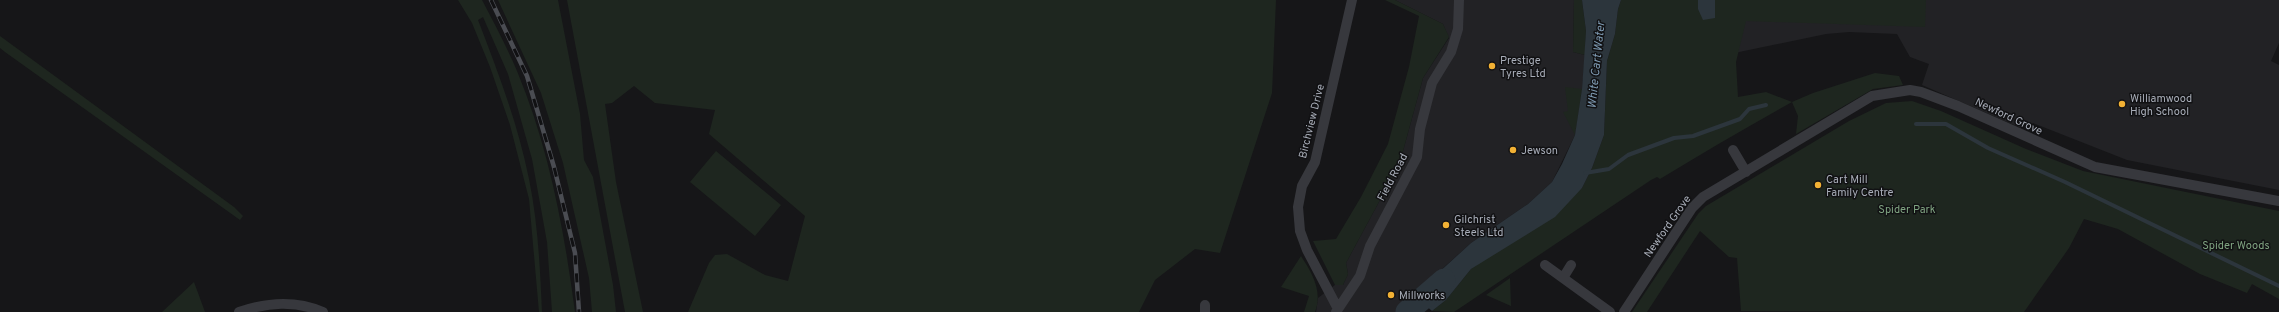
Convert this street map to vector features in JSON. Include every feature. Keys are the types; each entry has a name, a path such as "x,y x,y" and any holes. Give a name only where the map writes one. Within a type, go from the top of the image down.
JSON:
{"street":[{"name":"Birchview Drive","path":"1337,311 1302,237 1298,207 1302,186 1315,162 1352,0"},
{"name":"Field Road","path":"1337,311 1360,276 1370,246 1417,157 1420,129 1432,83 1451,52 1458,29 1459,0"},
{"name":"Newford Grove","path":"1624,312 1692,208 1703,197 1872,96 1910,90 1921,92 1958,106 2095,167 2279,201"},
{"path":"1733,150 1746,172"},
{"path":"1563,278 1571,265"},
{"path":"1545,266 1610,312"},
{"path":"239,312 256,306 293,302 323,312"}],"shaded area":[{"path":"1395,0 1574,0 1573,52 1585,55 1582,89 1575,135 1552,182 1528,204 1471,243 1431,279 1398,312 1316,312 1318,298 1335,285 1343,285 1348,274 1346,263 1380,200 1403,151 1423,78 1449,38 1443,24"},
{"name":"Williamwood High School","path":"1691,0 2279,0 2279,43 2271,61 2279,65 2279,190 2127,160 2033,123 2028,127 2021,128 1922,85 1929,64 1910,57 1897,34 1849,32 1826,34 1715,57"}],"green space":[{"path":"458,0 482,0 509,53 528,100 547,159 554,189 566,250 575,312 552,312 547,242 532,159 508,74 483,17 478,20 513,118 529,179 537,229 542,312 539,312 529,199 510,125 490,67 472,23"},
{"path":"498,0 558,0 580,114 584,160 593,177 613,285 616,312 592,312 589,278 563,163 541,93"},
{"path":"567,0 1276,0 1272,93 1220,253 1195,249 1155,280 1139,312 688,312 709,263 715,255 727,254 765,275 788,281 805,216 709,134 715,110 655,103 634,86 612,103 605,104 616,182 643,312 625,312"},
{"path":"1385,0 1395,0 1443,24 1449,37 1423,78 1403,151 1380,200 1346,263 1348,274 1343,285 1335,285 1313,241 1336,239 1361,197 1388,144 1409,67 1419,16"},
{"path":"1574,0 1582,0 1586,31 1585,55 1573,52"},
{"path":"1621,0 1698,0 1698,9 1715,18 1715,0 1926,0 1925,27 1746,21 1736,62 1738,97 1766,92 1792,102 1660,179 1657,177 1651,180 1454,312 1432,311 1446,300 1471,269 1582,188 1592,168 1604,135 1607,61 1615,34 1618,9"},
{"path":"0,36 234,207 243,216 240,220 5,52 0,48"},
{"path":"1875,73 1899,76 1903,85 1873,89 1796,134 1798,116 1792,102 1813,93"},
{"path":"1565,87 1582,89 1575,135 1563,112 1568,111"},
{"name":"Spider Park","path":"1912,101 1941,111 2026,149 2083,171 2279,211 2279,299 2252,284 2247,293 2200,274 2118,229 2084,219 2069,248 2024,312 1741,311 1737,258 1729,257 1700,231 1647,312 1632,312 1698,214 1706,206 1849,121 1886,103"},
{"path":"716,151 781,205 755,236 690,182"},
{"path":"1301,256 1309,269 1317,290 1318,297 1315,312 1304,312 1309,296 1281,287"},
{"path":"1510,278 1511,306 1486,295"},
{"path":"194,282 205,312 162,312"}],"water":[{"path":"1582,0 1621,0 1618,9 1615,34 1607,61 1604,135 1592,168 1582,188 1555,217 1471,269 1446,300 1432,311 1414,295 1471,243 1528,204 1552,182 1562,164 1575,135 1582,89 1586,31"},
{"path":"1698,0 1715,0 1715,18 1703,20 1698,9"},
{"path":"1411,299 1424,312 1398,312"}],"waterway":[{"path":"1585,173 1609,169 1628,155 1674,138 1693,136 1740,119 1749,109 1766,105"},
{"path":"1916,124 1946,124 1988,148 2065,182 2279,286"},
{"name":"White Cart Water","path":"1407,312 1444,280"}],"railway":[{"path":"491,0 527,76 554,167 575,253 579,312"}],"place":[{"name":"Prestige Tyres Ltd","path":"1492,66"},
{"name":"Williamwood High School","path":"2122,104"},
{"name":"Jewson","path":"1513,150"},
{"name":"Cart Mill Family Centre","path":"1818,185"},
{"name":"Gilchrist Steels Ltd","path":"1446,225"},
{"name":"Millworks","path":"1391,295"}],"park label":[{"name":"Spider Woods","path":"2236,245"}]}
